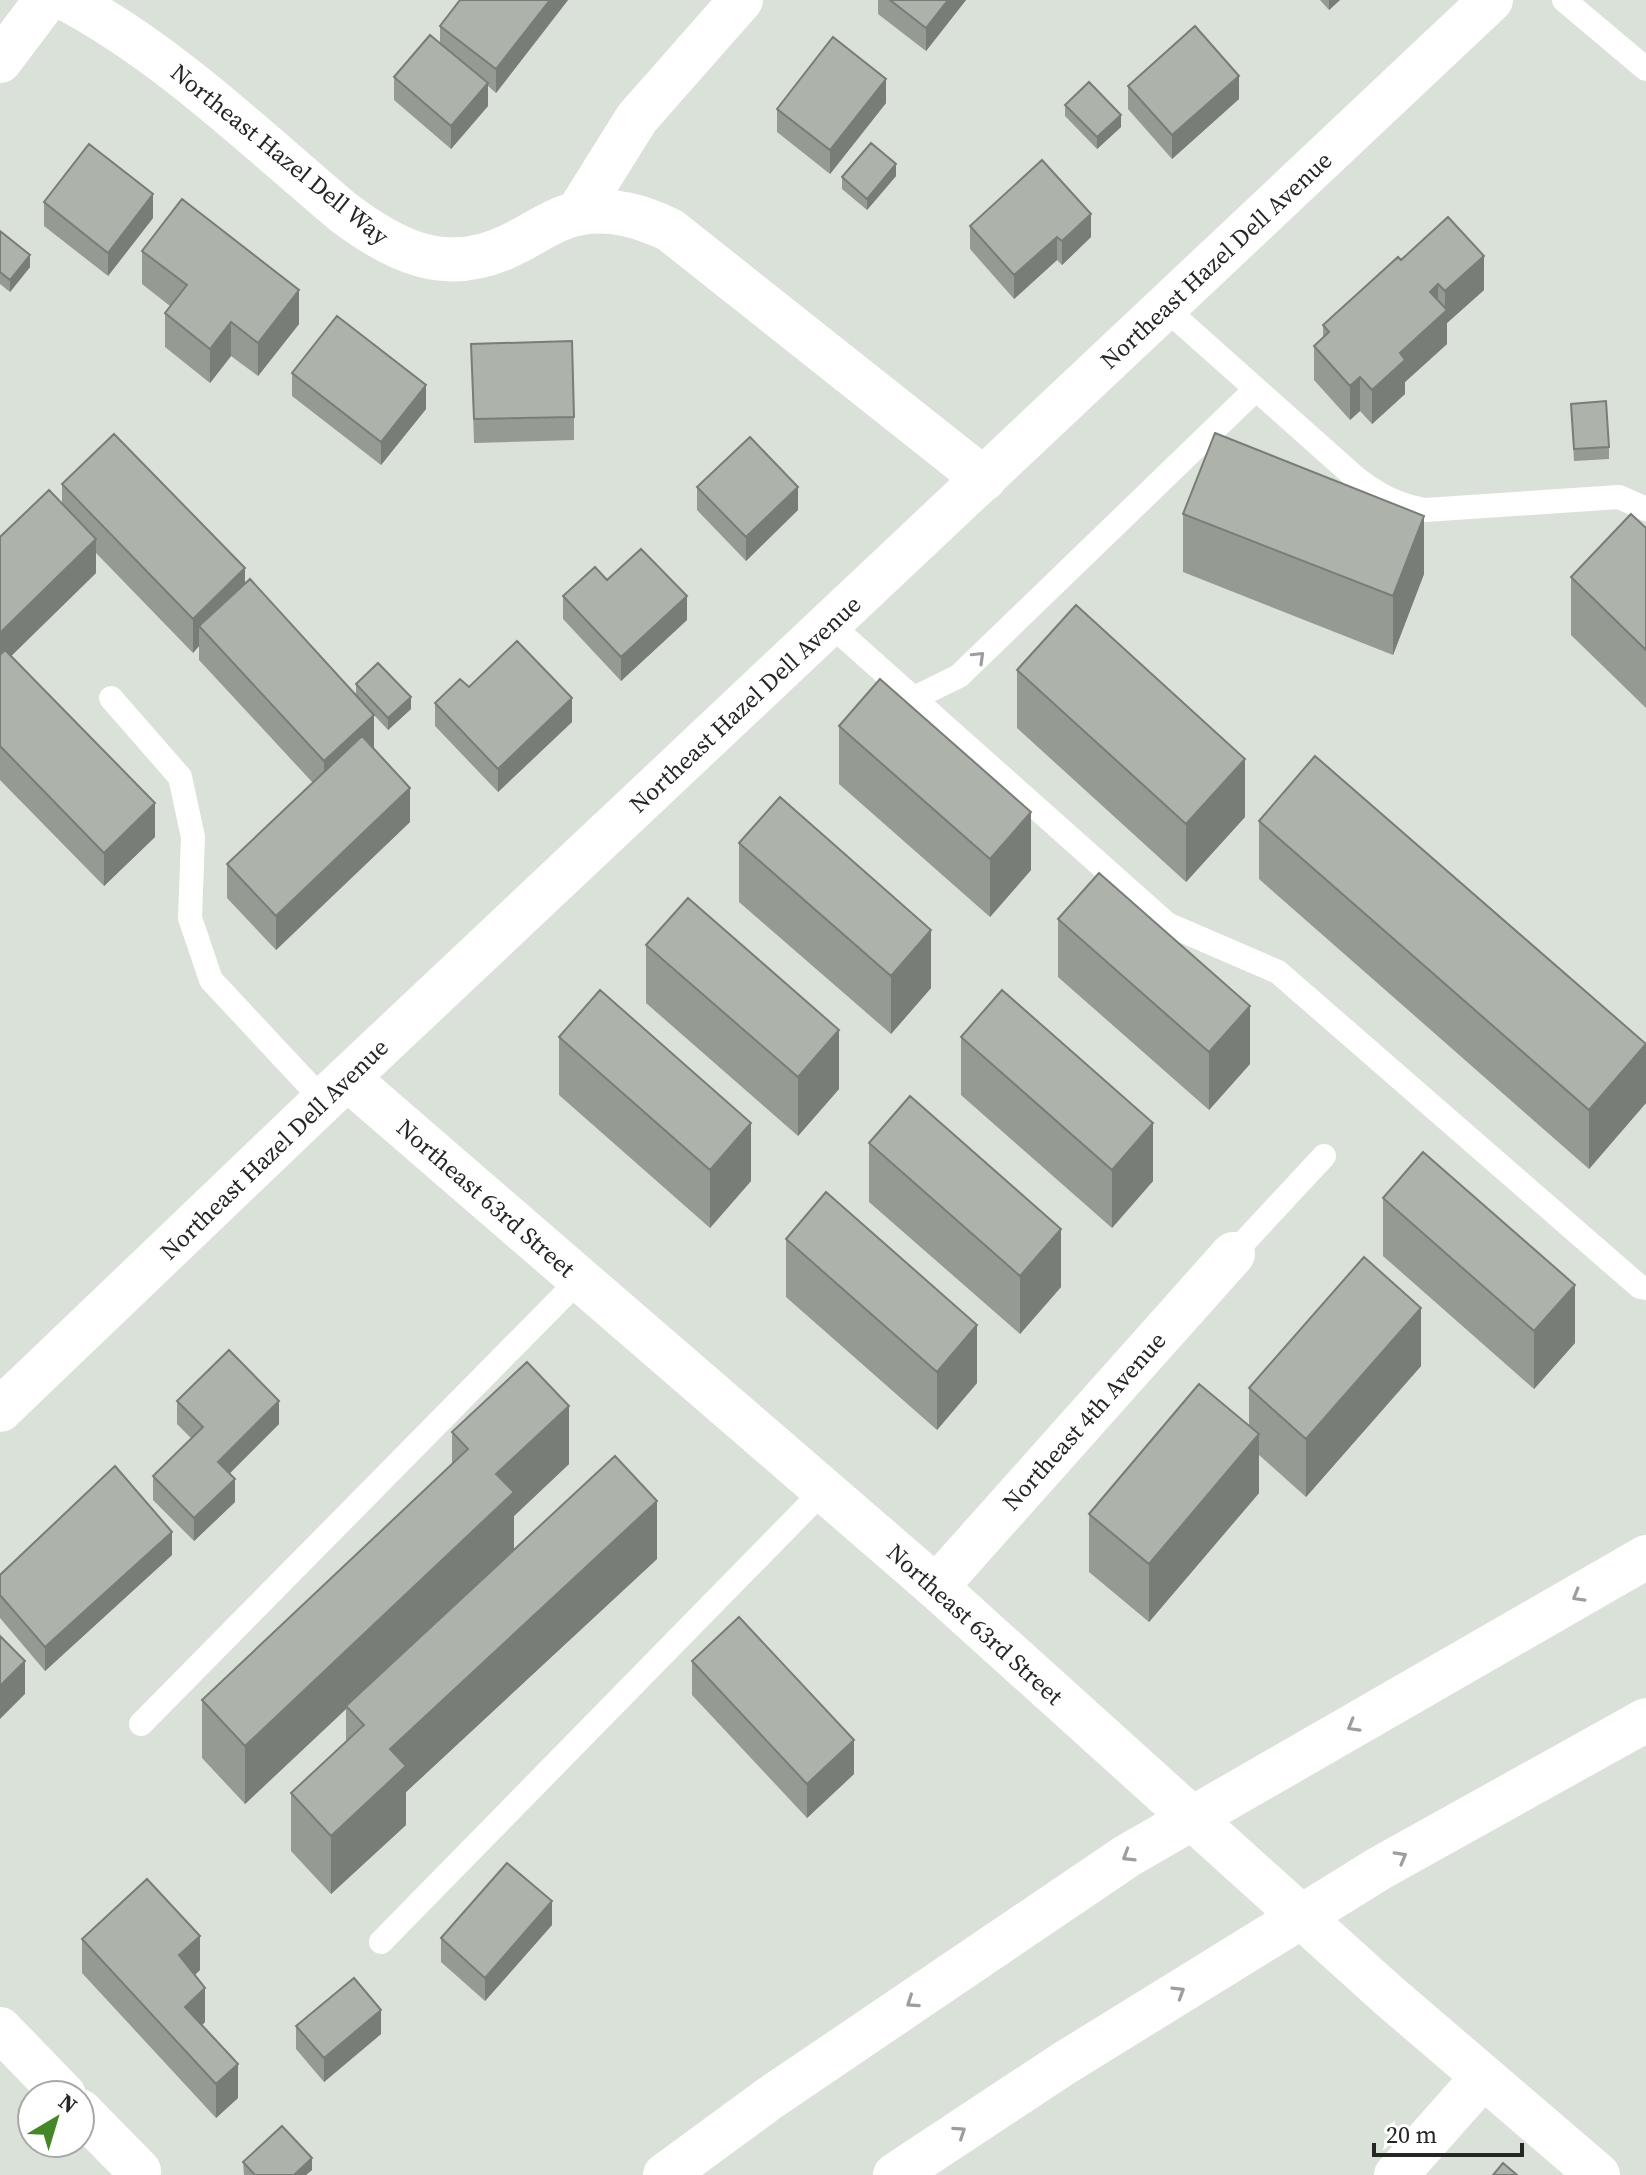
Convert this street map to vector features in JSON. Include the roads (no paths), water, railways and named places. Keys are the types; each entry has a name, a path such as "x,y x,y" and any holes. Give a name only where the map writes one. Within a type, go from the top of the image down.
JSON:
{"main road":[{"path":"0,61 46,0"},
{"name":"Northeast Hazel Dell Way","path":"68,0 155,54 343,212 397,248 428,258 461,260 488,255 577,214 602,211 625,213 670,230 984,479"},
{"path":"577,214 637,118 741,0"},
{"name":"Northeast Hazel Dell Avenue","path":"0,1410 1491,0"},
{"name":"Northeast 63rd Street","path":"336,1090 580,1279 936,1587 1388,1995 1598,2175"},
{"name":"Northeast 4th Avenue","path":"936,1587 1233,1254"},
{"path":"665,2175 770,2098 1127,1856 1646,1557"},
{"path":"895,2175 1063,2064 1380,1868 1646,1720"},
{"path":"0,2029 48,2079"},
{"path":"1396,2175 1483,2077"},
{"path":"96,2127 139,2171"}],"lane":[{"path":"1564,0 1646,69"},
{"path":"1165,308 1356,478 1376,494 1400,505 1425,510 1619,497 1646,509"},
{"path":"914,698 959,676 1256,389"},
{"path":"830,624 1167,924 1278,972 1640,1287 1646,1288"},
{"path":"111,698 180,777 193,837 190,918 211,980 336,1090"},
{"path":"1233,1254 1324,1156"},
{"path":"141,1724 580,1279"},
{"path":"381,1942 823,1491"}]}
